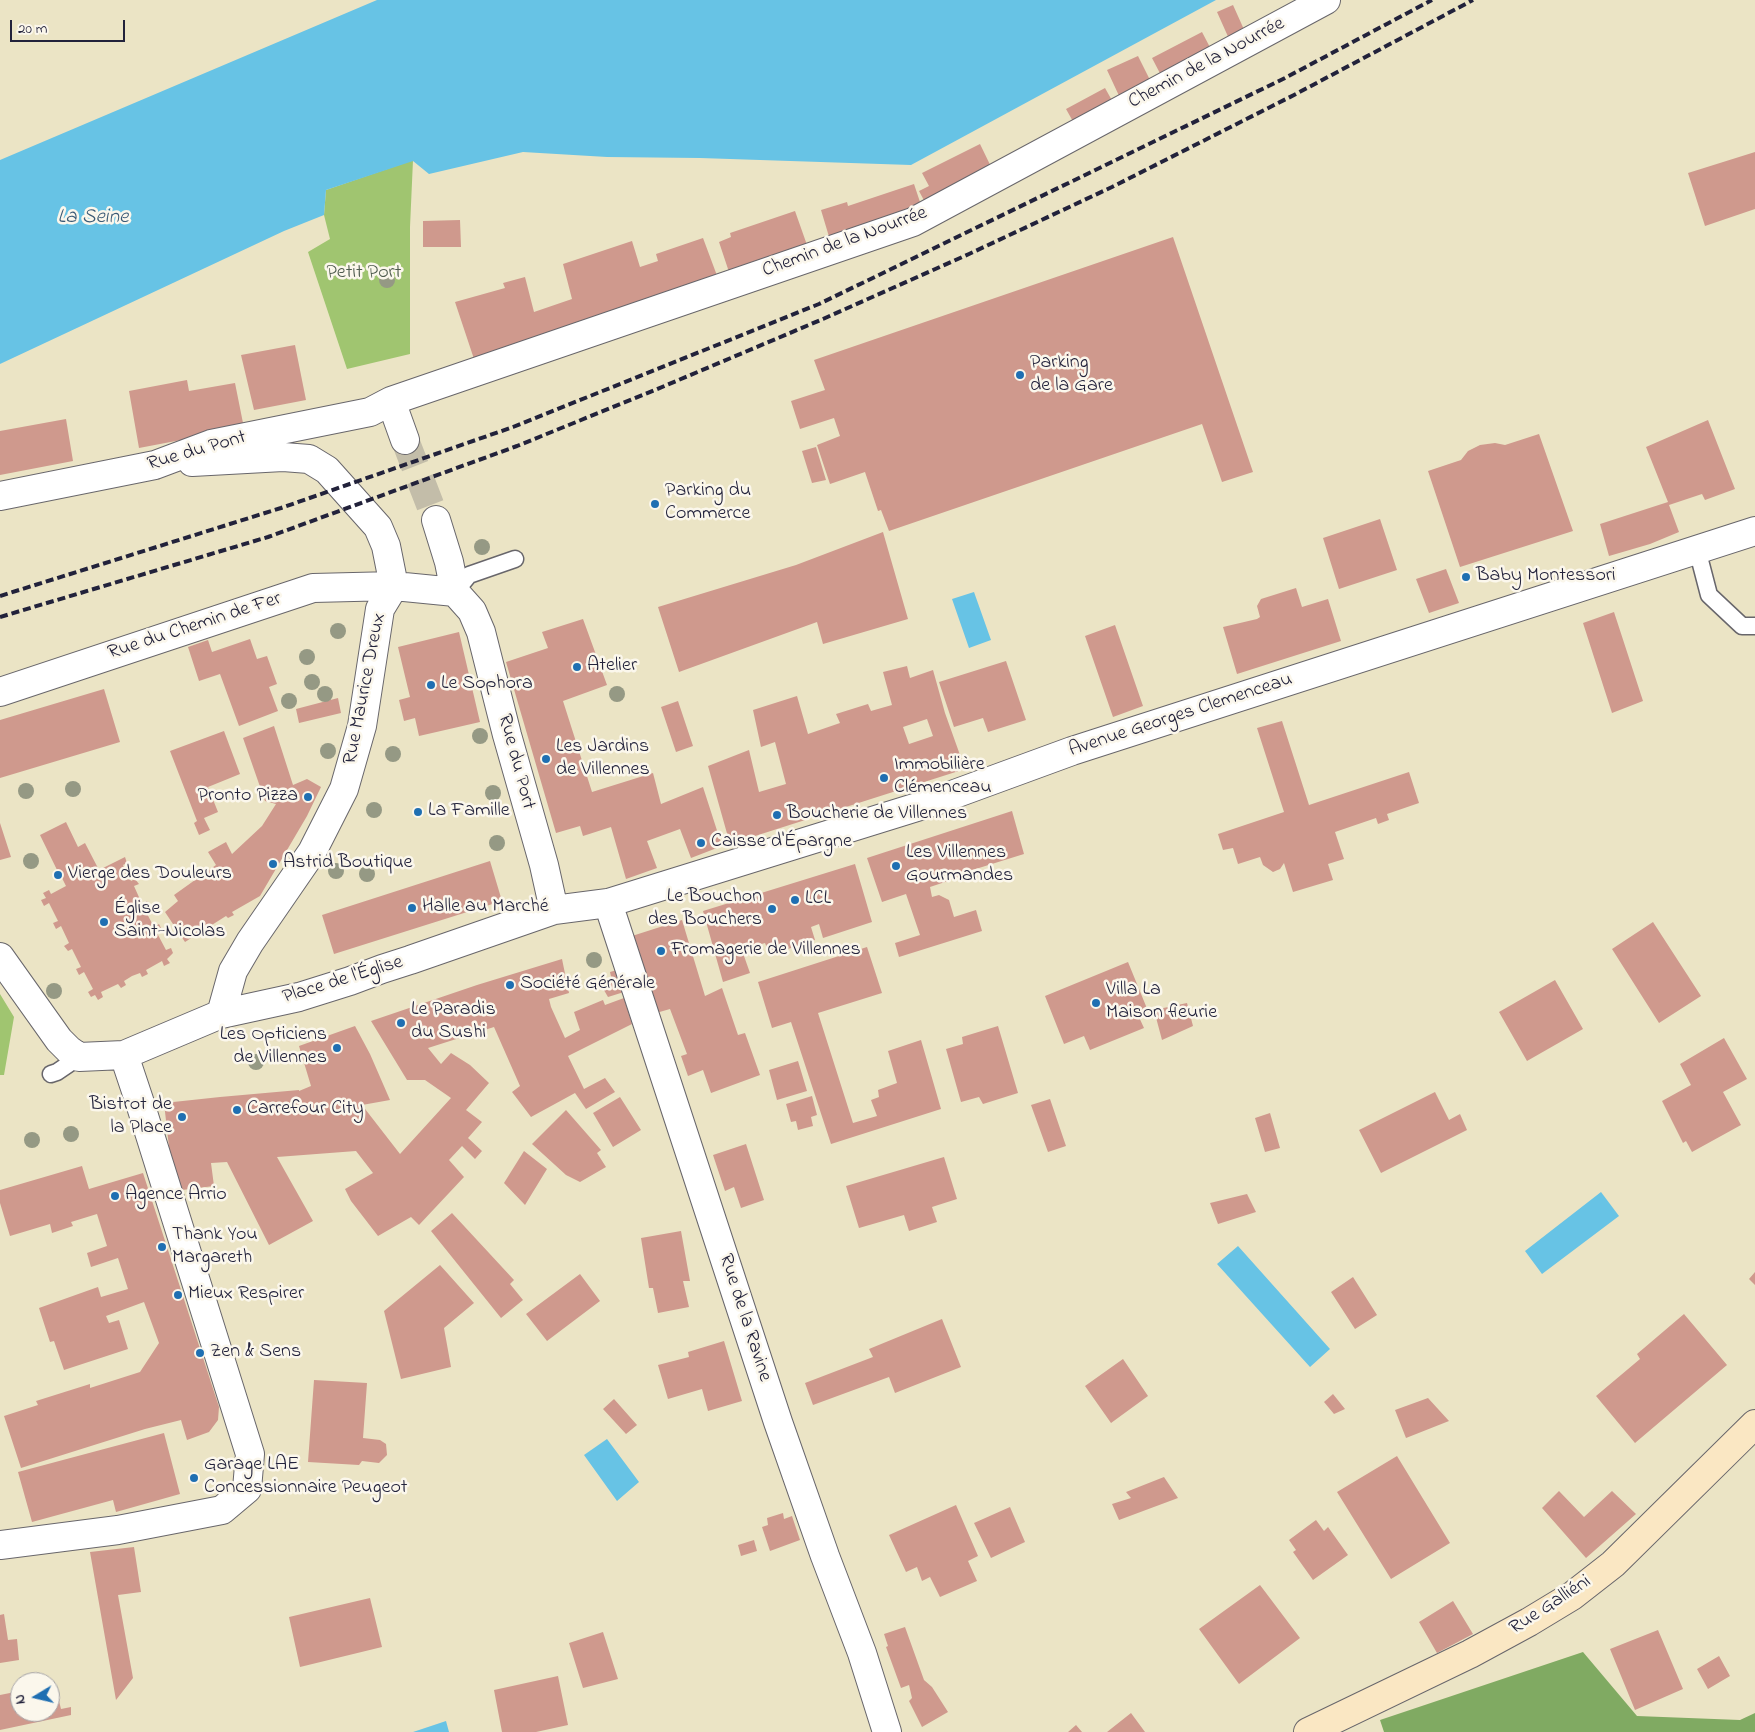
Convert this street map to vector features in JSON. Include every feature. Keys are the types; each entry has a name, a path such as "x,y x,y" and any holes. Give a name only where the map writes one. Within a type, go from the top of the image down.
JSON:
{"street":[{"name":"Chemin de la Nourrée","path":"391,401 913,222 1326,0"},
{"path":"391,401 405,440"},
{"name":"Rue du Pont","path":"0,496 156,465 211,444 370,412 391,401"},
{"name":"Rue Maurice Dreux","path":"156,465 283,457 309,459 328,470 378,527 386,546 394,586 380,609 362,726 344,789 312,852 250,942 233,971 221,1014"},
{"path":"394,586 455,592 449,562 436,520"},
{"name":"Avenue Georges Clemenceau","path":"608,903 930,803 1072,750 1755,531"},
{"name":"Rue du Chemin de Fer","path":"0,692 313,588 394,586"},
{"name":"Rue du Port","path":"455,592 472,611 481,632 507,734 544,865 554,910"},
{"name":"Place de l'Église","path":"79,1057 124,1055 221,1014 299,997 554,910 608,903"},
{"name":"Rue de la Ravine","path":"608,903 778,1422 825,1556 862,1653 887,1732"},
{"path":"0,957 59,1040 79,1057"},
{"path":"0,1545 118,1530 222,1510 247,1489 250,1454 124,1055"},
{"name":"Rue Galliéni","path":"1308,1732 1470,1654 1572,1596 1613,1564 1755,1424"}],"lane":[{"path":"1697,550 1709,595 1742,626 1755,626"},
{"path":"455,592 469,575 515,559"},
{"path":"51,1074 79,1057"}],"green space":[{"name":"Petit Port","path":"413,160 410,227 410,354 347,369 308,252 330,239 324,215 326,190"},
{"path":"0,994 14,1017 4,1075 0,1075"},
{"path":"1583,1652 1637,1716 1740,1720 1755,1713 1755,1732 1384,1732 1380,1720"}],"water":[{"name":"La Seine","path":"377,0 1216,0 911,165 607,157 523,152 429,174 413,161 326,190 324,215 284,231 0,364 0,160"},
{"path":"974,592 991,640 969,648 952,599"},
{"path":"1601,1192 1619,1216 1542,1274 1525,1251"},
{"path":"1238,1246 1330,1349 1310,1367 1217,1264"},
{"path":"607,1439 639,1482 617,1501 584,1455"},
{"path":"446,1721 449,1732 413,1732"}],"building":[{"path":"1233,5 1246,34 1230,41 1217,12"},
{"path":"1202,32 1214,55 1164,81 1152,58"},
{"path":"1138,56 1152,84 1121,100 1107,70"},
{"path":"1105,88 1114,104 1075,125 1066,109"},
{"path":"980,144 995,175 928,208 919,191 929,186 922,173"},
{"path":"1755,152 1755,209 1705,226 1688,173"},
{"path":"914,184 922,208 830,240 821,210 847,202 848,206"},
{"path":"795,211 807,245 730,275 719,242 731,237 730,233"},
{"path":"460,220 461,247 423,247 423,221"},
{"name":"Parking de la Gare","path":"1173,237 1253,472 1222,482 1202,424 889,531 881,510 878,511 865,472 830,484 817,445 840,436 834,418 800,429 791,401 825,390 814,360"},
{"path":"703,238 719,281 475,362 455,302 505,288 503,283 525,277 534,312 572,299 563,264 632,241 640,267 658,261 656,254"},
{"path":"295,345 306,400 254,410 241,355"},
{"path":"187,380 189,391 235,383 244,428 139,448 129,391"},
{"path":"66,419 73,461 0,475 0,431"},
{"path":"1708,420 1735,489 1705,500 1702,494 1669,505 1679,532 1650,544 1609,556 1600,524 1668,502 1646,447"},
{"path":"1539,434 1573,531 1460,567 1428,471 1461,460 1468,451 1480,445 1495,443 1505,445"},
{"path":"816,447 826,480 812,483 802,451"},
{"path":"1380,519 1397,570 1339,589 1323,538"},
{"path":"883,532 908,619 823,644 817,622 679,672 658,607 796,565"},
{"path":"1446,569 1459,603 1429,613 1416,579"},
{"path":"1296,588 1302,607 1328,599 1341,641 1237,674 1223,627 1257,619 1260,617 1257,606 1261,599"},
{"path":"1614,612 1643,701 1612,713 1583,623"},
{"path":"583,619 607,685 563,701 592,792 653,773 661,804 703,787 722,846 691,858 680,829 647,841 657,868 626,879 611,827 583,836 580,826 556,833 506,662 548,648 542,632"},
{"path":"1115,625 1143,706 1113,717 1085,636"},
{"path":"459,632 480,722 419,736 415,718 404,721 399,700 410,697 398,647"},
{"path":"250,639 257,659 267,656 277,684 269,687 278,711 239,726 220,674 199,681 188,647 208,640 212,652"},
{"path":"1006,661 1026,720 988,732 983,718 954,727 939,682"},
{"path":"907,666 910,678 933,670 945,713 965,769 730,844 708,766 749,750 759,792 786,784 775,742 761,747 753,710 797,696 808,734 840,723 836,714 868,704 871,711 892,705 883,672","holes":["927,719 933,736 909,744 903,727"]},
{"path":"104,689 120,742 0,778 0,720"},
{"path":"338,698 341,713 299,723 296,709"},
{"path":"678,701 693,746 676,752 661,707"},
{"path":"1282,721 1309,805 1409,772 1419,803 1387,814 1389,820 1378,824 1376,818 1335,832 1344,859 1328,864 1333,880 1293,892 1284,863 1280,869 1273,872 1263,865 1260,857 1238,864 1233,848 1223,850 1218,834 1284,812 1257,728"},
{"path":"274,726 293,785 307,779 321,787 307,816 260,896 232,912 234,915 228,918 226,916 185,942 165,912 178,901 174,895 216,865 208,852 226,842 232,854 262,826 276,804 265,801 243,738"},
{"path":"224,731 240,774 208,787 218,812 204,818 210,830 199,835 194,823 197,821 170,751"},
{"path":"1012,811 1024,854 966,872 966,875 930,887 932,897 939,895 949,900 954,917 976,910 982,931 899,957 895,943 920,935 906,894 882,902 867,858"},
{"name":"Église Saint-Nicolas","path":"66,822 78,847 85,843 99,870 125,857 127,863 123,865 131,881 135,879 139,884 134,886 142,904 147,901 150,907 145,910 154,927 159,924 162,930 157,933 166,950 171,948 173,953 167,959 170,963 164,966 162,961 146,970 148,974 142,977 140,973 132,976 124,981 126,985 121,988 118,984 101,992 103,997 98,1000 95,995 91,997 88,992 93,989 84,972 79,975 76,969 81,967 72,949 68,951 64,946 69,943 61,926 56,929 53,923 58,921 49,903 44,906 41,900 46,898 43,893 49,890 51,894 66,886 61,876 57,878 55,873 58,872 40,835"},
{"path":"0,823 11,857 0,860"},
{"name":"Halle au Marché","path":"490,861 502,901 334,954 322,915"},
{"path":"855,864 872,922 823,938 819,924 811,927 815,940 770,955 765,943 751,947 753,953 744,956 750,973 723,982 703,911"},
{"path":"682,920 705,996 722,988 738,1035 745,1033 760,1075 711,1093 703,1070 688,1076 681,1056 687,1054 670,1009 656,1013 632,936"},
{"path":"1653,922 1701,996 1659,1023 1612,949"},
{"path":"867,947 882,993 818,1013 853,1123 877,1116 871,1100 879,1097 878,1090 897,1083 888,1051 921,1040 941,1109 831,1144 791,1022 772,1028 758,982"},
{"path":"562,959 569,993 549,999 565,1038 580,1030 574,1012 603,1000 605,1005 624,998 632,1024 568,1056 584,1089 605,1078 615,1092 586,1109 575,1093 531,1117 512,1092 520,1086 494,1027 428,1048 441,1064 451,1053 470,1065 489,1083 466,1110 482,1122 468,1138 482,1151 475,1159 462,1146 449,1160 464,1177 419,1225 411,1217 378,1236 351,1201 345,1189 373,1173 356,1151 277,1157 313,1221 269,1245 227,1162 211,1163 214,1186 174,1191 164,1103 299,1091 311,1086 299,1046 355,1026 370,1054 390,1100 362,1105 400,1154 451,1098 425,1080 407,1080 371,1021 477,985"},
{"name":"Villa La Maison fleurie","path":"1128,962 1148,1011 1138,1015 1144,1028 1090,1050 1084,1036 1064,1044 1045,996"},
{"path":"617,970 624,992 608,997 601,985 612,981 610,972"},
{"path":"1555,980 1583,1029 1527,1061 1499,1012"},
{"path":"1187,1003 1193,1026 1162,1040 1154,1010"},
{"path":"998,1026 1018,1093 983,1104 979,1097 961,1102 946,1049 963,1044 962,1037"},
{"path":"1724,1038 1747,1079 1723,1092 1741,1125 1692,1152 1686,1141 1683,1143 1662,1101 1691,1085 1680,1064"},
{"path":"798,1061 807,1091 777,1100 769,1070"},
{"path":"1435,1092 1449,1120 1460,1114 1467,1130 1381,1173 1359,1130"},
{"path":"812,1096 817,1115 811,1117 813,1126 798,1130 796,1121 791,1122 786,1104"},
{"path":"620,1097 641,1130 613,1147 593,1113"},
{"path":"1050,1099 1066,1146 1048,1152 1031,1105"},
{"path":"566,1110 601,1150 597,1153 606,1167 580,1182 566,1175 532,1144"},
{"path":"1270,1113 1280,1148 1265,1152 1255,1118"},
{"path":"746,1144 764,1200 741,1208 734,1187 725,1191 713,1155"},
{"path":"524,1151 547,1169 525,1205 504,1183"},
{"path":"944,1157 957,1199 932,1207 937,1222 909,1231 904,1215 859,1228 846,1186"},
{"path":"82,1166 89,1189 143,1173 219,1407 218,1420 209,1432 187,1440 181,1420 145,1429 21,1468 4,1416 38,1405 36,1401 90,1384 90,1388 140,1372 159,1343 144,1302 106,1316 109,1323 119,1320 128,1349 64,1370 54,1341 50,1342 39,1308 98,1287 101,1297 128,1289 118,1258 91,1267 87,1253 107,1246 97,1214 71,1222 73,1226 52,1233 50,1224 10,1236 0,1203 0,1190"},
{"path":"1247,1194 1256,1212 1218,1224 1210,1203"},
{"path":"452,1213 514,1280 510,1284 523,1300 501,1318 431,1231"},
{"path":"681,1231 690,1281 683,1281 689,1307 658,1313 653,1288 649,1288 641,1238"},
{"path":"440,1265 474,1303 444,1328 451,1367 401,1379 384,1311"},
{"path":"1755,1272 1755,1285 1749,1279"},
{"path":"580,1274 600,1301 547,1341 526,1314"},
{"path":"1353,1277 1377,1315 1355,1329 1331,1292"},
{"path":"1684,1314 1727,1365 1635,1443 1596,1396 1640,1359 1637,1354"},
{"path":"942,1319 961,1367 895,1393 889,1377 813,1405 805,1383 873,1357 869,1349"},
{"path":"724,1341 742,1401 708,1411 702,1389 668,1399 658,1365 689,1357 688,1352"},
{"path":"1123,1359 1148,1396 1111,1423 1085,1386"},
{"path":"314,1380 367,1383 363,1438 380,1440 386,1444 387,1455 379,1463 362,1461 359,1465 308,1462"},
{"path":"1333,1394 1345,1409 1334,1414 1324,1402"},
{"path":"1428,1398 1449,1421 1406,1438 1395,1410"},
{"path":"614,1399 637,1425 626,1434 603,1409"},
{"path":"164,1433 180,1494 116,1512 113,1500 32,1522 18,1472"},
{"path":"1397,1456 1450,1543 1391,1579 1337,1492"},
{"path":"1164,1477 1178,1498 1119,1520 1112,1504 1131,1498 1126,1492"},
{"path":"1559,1491 1584,1517 1612,1491 1636,1514 1586,1558 1542,1508"},
{"path":"956,1505 978,1556 968,1561 977,1581 940,1597 930,1577 922,1581 917,1567 906,1572 889,1535"},
{"path":"1010,1507 1025,1542 991,1558 974,1523"},
{"path":"783,1513 784,1519 792,1516 800,1540 770,1551 762,1527 768,1525 767,1518"},
{"path":"1316,1520 1324,1531 1328,1527 1348,1555 1313,1580 1293,1552 1296,1550 1289,1540"},
{"path":"754,1540 757,1551 741,1556 738,1545"},
{"path":"134,1547 141,1592 118,1595 133,1678 116,1700 90,1552"},
{"path":"1260,1585 1300,1638 1239,1684 1199,1629"},
{"path":"370,1598 382,1647 300,1667 289,1617"},
{"path":"1453,1601 1473,1634 1437,1653 1419,1622"},
{"path":"4,1614 8,1640 17,1639 19,1660 0,1663 0,1615"},
{"path":"905,1627 924,1680 932,1687 948,1712 922,1727 909,1701 912,1698 909,1685 901,1688 886,1647 888,1646 884,1634"},
{"path":"1658,1630 1683,1689 1635,1710 1610,1649"},
{"path":"603,1632 618,1679 583,1688 569,1643"},
{"path":"1719,1656 1730,1676 1708,1689 1697,1669"},
{"path":"558,1676 568,1725 536,1732 502,1732 494,1690"},
{"path":"10,1693 10,1722 38,1722 0,1730 0,1695"},
{"path":"60,1705 61,1709 71,1707 71,1715 60,1717"},
{"path":"1131,1713 1145,1732 1107,1732"},
{"path":"1076,1725 1082,1732 1068,1732"}],"tunnel":[{"path":"405,440 436,520"}],"railway":[{"path":"0,596 281,508 513,427 819,304 1285,78 1432,0"},
{"path":"0,617 268,537 517,446 655,390 823,319 969,254 1112,187 1294,95 1473,0"}],"place":[{"name":"Parking de la Gare","path":"1020,375"},
{"name":"Parking du Commerce","path":"655,504"},
{"name":"Baby Montessori","path":"1466,577"},
{"name":"Atelier","path":"577,667"},
{"name":"Le Sophora","path":"431,685"},
{"name":"Les Jardins de Villennes","path":"546,759"},
{"name":"Immobilière Clémenceau","path":"884,778"},
{"name":"Pronto Pizza","path":"308,797"},
{"name":"La Famille","path":"418,812"},
{"name":"Boucherie de Villennes","path":"777,815"},
{"name":"Caisse d'Épargne","path":"701,843"},
{"name":"Astrid Boutique","path":"273,864"},
{"name":"Les Villennes Gourmandes","path":"896,866"},
{"name":"Vierge des Douleurs","path":"58,875"},
{"name":"LCL","path":"795,900"},
{"name":"Halle au Marché","path":"412,908"},
{"name":"Le Bouchon des Bouchers","path":"772,909"},
{"name":"Église Saint-Nicolas","path":"104,922"},
{"name":"Fromagerie de Villennes","path":"661,951"},
{"name":"Société Générale","path":"510,985"},
{"name":"Villa La Maison fleurie","path":"1096,1003"},
{"name":"Le Paradis du Sushi","path":"401,1023"},
{"name":"Les Opticiens de Villennes","path":"337,1048"},
{"name":"Carrefour City","path":"237,1110"},
{"name":"Bistrot de la Place","path":"182,1117"},
{"name":"Agence Arrio","path":"115,1196"},
{"name":"Thank You Margareth","path":"162,1247"},
{"name":"Mieux Respirer","path":"178,1295"},
{"name":"Zen & Sens","path":"200,1353"},
{"name":"Garage LAE Concessionnaire Peugeot","path":"194,1478"}]}
